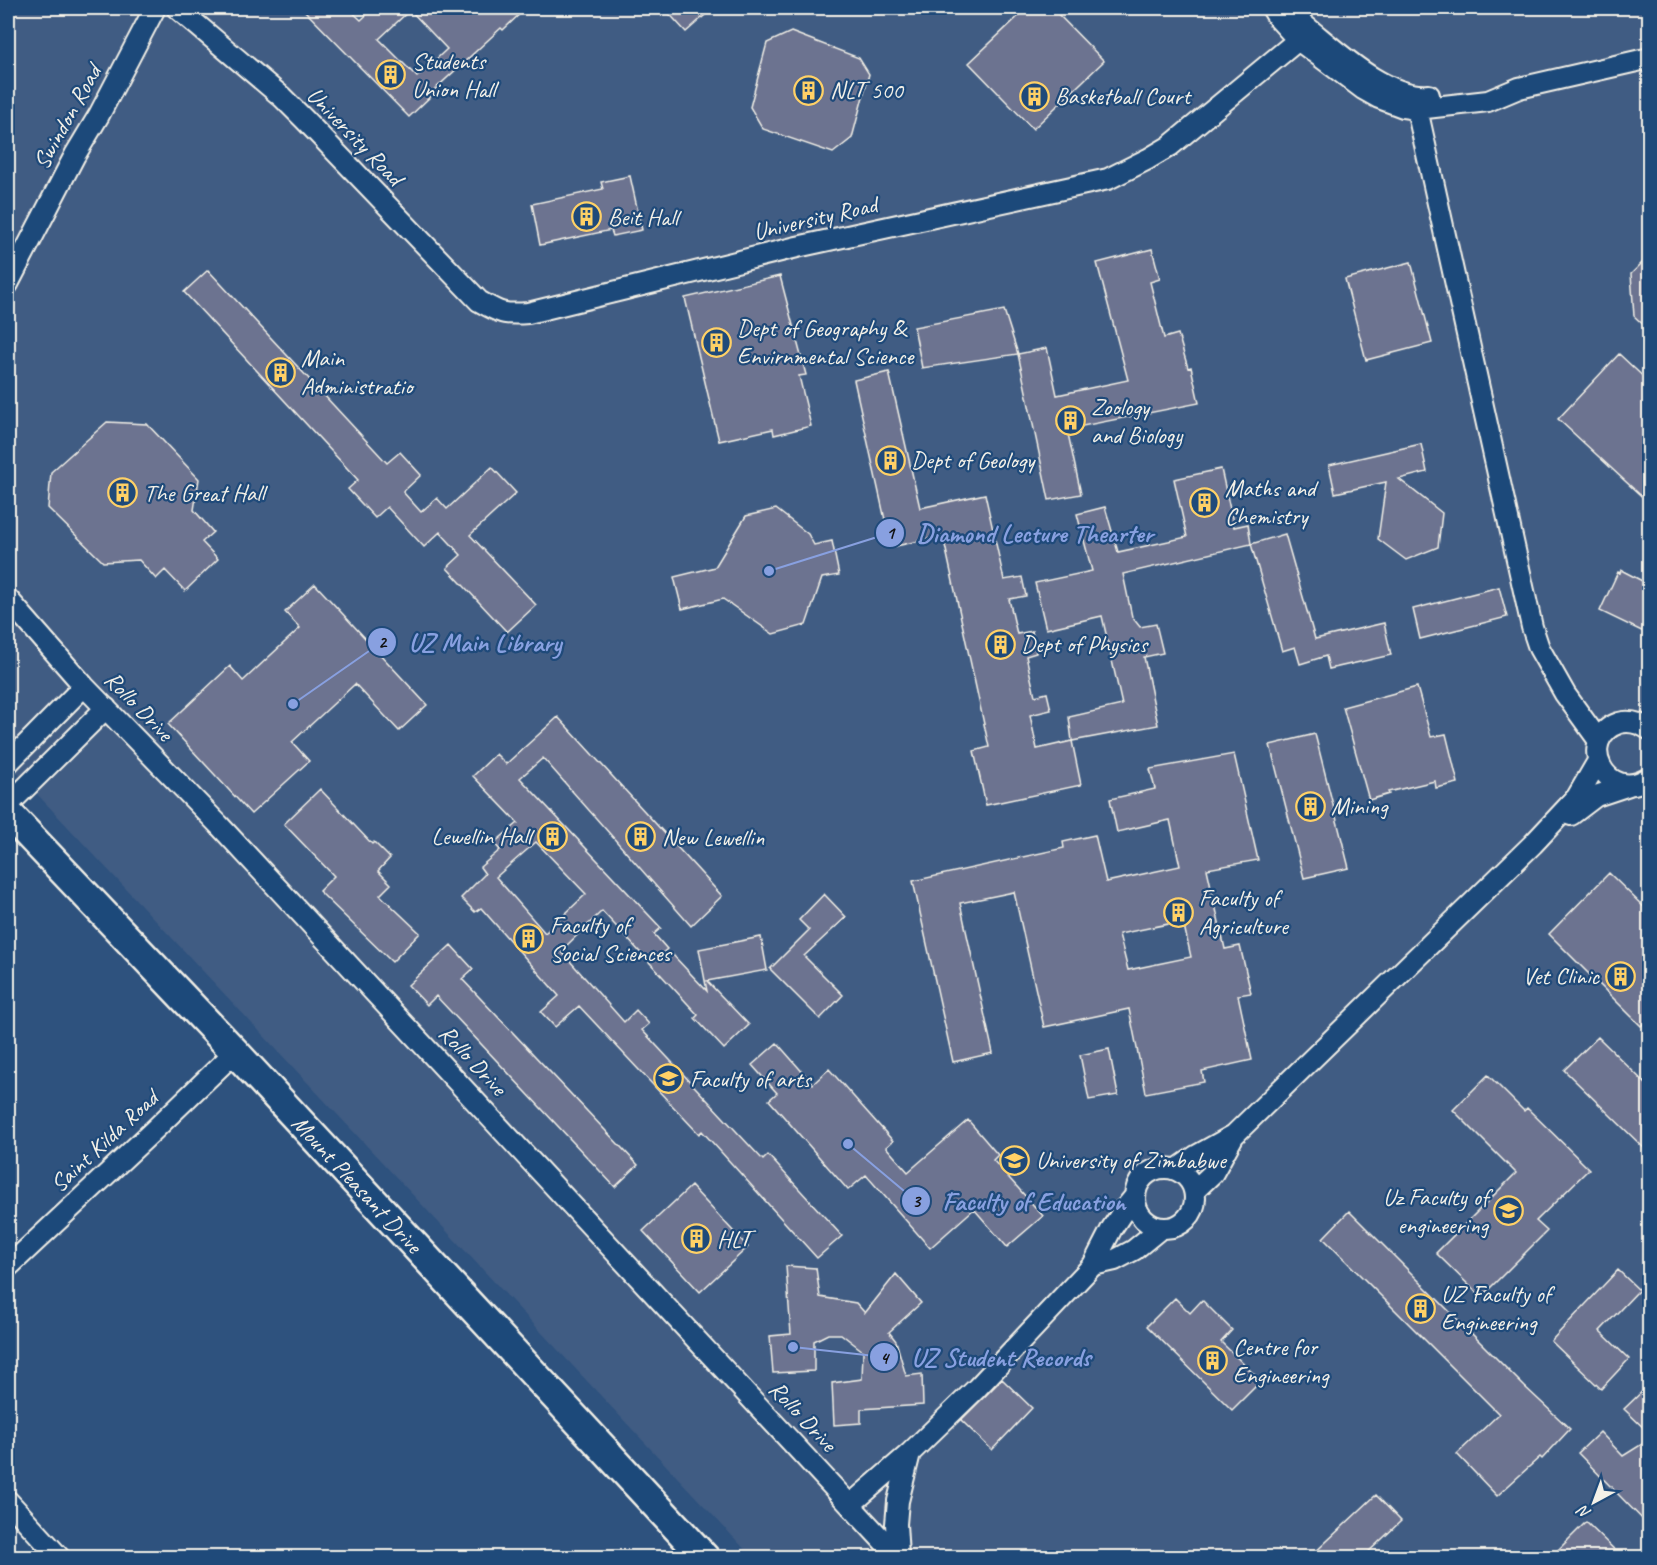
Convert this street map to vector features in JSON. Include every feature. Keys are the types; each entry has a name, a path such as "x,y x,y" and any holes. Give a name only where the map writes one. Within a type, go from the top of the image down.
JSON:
{"street":[{"name":"Swindon Road","path":"8,284 155,8"},
{"name":"University Road","path":"177,8 282,97 479,301 507,315 528,313 797,247 1108,179 1170,146 1303,34"},
{"path":"1272,8 1278,18 1303,34 1363,89 1394,104 1488,101 1519,88 1650,58"},
{"path":"1283,8 1303,34"},
{"path":"1417,102 1532,627 1539,648 1565,694 1599,741"},
{"name":"Rollo Drive","path":"8,599 84,686 219,825 899,1557"},
{"path":"8,763 84,686"},
{"path":"1565,694 1593,711 1639,723"},
{"path":"8,805 106,708"},
{"path":"1629,785 1619,783 1603,771 1598,762 1597,751 1599,741 1613,726 1639,723"},
{"path":"1176,1170 1234,1134 1533,844 1577,797 1598,762"},
{"path":"1533,844 1596,796 1640,783 1650,777"},
{"name":"Mount Pleasant Drive","path":"8,813 235,1052 705,1557"},
{"name":"Saint Kilda Road","path":"8,1267 235,1052"},
{"path":"1194,1191 1213,1173 1234,1134"},
{"path":"1160,1168 1176,1170 1185,1176 1194,1191 1192,1211 1184,1221 1173,1226 1161,1228 1150,1224 1136,1207 1136,1188 1145,1175 1160,1168"},
{"path":"850,1505 910,1453 977,1388 1093,1265 1112,1228 1135,1196"},
{"path":"1093,1265 1115,1260 1134,1250 1161,1228"},
{"path":"899,1557 896,1524 898,1501 910,1453"},
{"path":"8,1501 60,1557"}],"shaded area":[{"name":"University of Zimbabwe","path":"8,8 1649,8 1649,1557 752,1557 8,763"}],"building":[{"path":"302,8 348,8 361,20 374,8 526,8 432,92 433,94 409,117","holes":["410,10 447,49 417,77 379,39"]},
{"path":"664,8 713,8 686,32"},
{"name":"Basketball Court","path":"1027,8 1052,8 1104,61 1033,129 969,63"},
{"name":"NLT 500","path":"791,32 859,58 869,74 852,138 833,153 763,129 750,107 767,43"},
{"name":"Beit Hall","path":"630,176 642,230 613,236 611,230 540,245 532,204 603,189 601,182"},
{"path":"1152,249 1160,279 1150,282 1164,338 1178,334 1188,368 1191,367 1199,403 1067,429 1081,494 1049,500 1018,354 1047,348 1057,395 1128,380 1097,263"},
{"path":"1650,255 1650,331 1634,316 1631,274"},
{"path":"1411,262 1432,343 1366,360 1345,279"},
{"name":"Main Administratio","path":"208,270 387,463 400,452 421,475 403,492 421,512 437,498 447,509 492,467 516,493 470,535 536,605 507,632 447,568 461,555 440,532 424,547 387,507 375,518 348,489 358,480 184,292"},
{"path":"780,276 806,375 799,376 811,426 774,435 773,429 719,441 685,298"},
{"path":"1004,310 1018,354 922,368 914,327"},
{"path":"1619,354 1650,383 1650,504 1558,419"},
{"name":"Dept of Physics","path":"889,372 920,508 985,494 1004,580 1022,577 1026,596 1009,599 1017,634 1032,631 1036,653 1026,656 1035,696 1047,693 1051,710 1030,715 1037,749 1072,741 1081,785 986,805 974,751 989,747 943,536 891,547 854,380"},
{"name":"The Great Hall","path":"107,422 147,424 199,479 194,510 213,532 202,542 218,559 185,591 165,570 156,579 139,560 103,562 48,508 51,472"},
{"path":"1421,444 1427,472 1399,479 1442,513 1438,547 1406,560 1378,539 1386,482 1335,493 1329,465"},
{"path":"1221,469 1234,527 1248,524 1251,544 1123,574 1132,617 1140,627 1156,624 1163,653 1144,657 1158,725 1072,741 1069,717 1122,705 1102,616 1046,629 1035,583 1092,571 1077,514 1105,507 1118,552 1187,537 1174,479"},
{"path":"776,509 808,534 814,545 832,541 839,575 822,578 806,625 773,634 723,599 682,609 674,577 715,567 746,516"},
{"path":"1285,534 1315,639 1384,623 1391,655 1329,669 1326,656 1300,664 1295,647 1282,651 1251,544"},
{"path":"1621,570 1650,585 1650,635 1600,611"},
{"path":"315,584 427,705 399,731 355,684 292,742 309,761 251,814 168,724 230,666 243,681 300,628 285,612"},
{"path":"1499,587 1507,617 1420,639 1413,609"},
{"path":"1417,687 1431,737 1446,734 1458,783 1436,788 1435,781 1388,792 1389,794 1369,800 1343,707"},
{"path":"558,717 722,896 691,926 543,758 520,778 661,928 654,934 667,949 658,957 672,954 707,991 699,949 761,937 767,970 707,981 749,1025 724,1049 695,1018 698,1015 602,911 561,951 624,1022 636,1010 649,1024 642,1030 763,1160 768,1155 842,1236 817,1258 702,1131 699,1134 579,1006 555,1027 541,1012 559,996 481,908 475,912 461,898 485,874 480,867 500,850 494,843 518,823 473,776 496,754 506,764","holes":["536,842 586,894 545,933 496,877"]},
{"name":"Mining","path":"1315,734 1349,868 1304,878 1270,745"},
{"name":"Faculty of Agriculture","path":"1234,754 1258,860 1207,869 1225,949 1240,946 1251,993 1238,995 1252,1060 1202,1071 1204,1082 1146,1093 1129,1009 1044,1027 1014,892 960,903 993,1053 953,1062 913,881 1064,848 1063,842 1095,835 1106,882 1180,866 1170,820 1117,832 1110,799 1155,789 1150,769","holes":["1183,921 1191,957 1128,970 1119,934"]},
{"path":"320,789 372,844 374,842 390,858 378,871 391,884 380,895 420,933 392,962 319,891 334,876 284,824"},
{"name":"Vet Clinic","path":"1609,873 1650,913 1650,1018 1641,1026 1549,934"},
{"path":"824,894 846,917 804,956 843,995 820,1019 770,969 809,930 799,920"},
{"path":"451,945 473,969 462,979 638,1165 615,1187 436,996 427,1005 408,985"},
{"path":"1598,1037 1650,1088 1650,1154 1564,1070"},
{"path":"777,1043 813,1084 829,1069 893,1141 886,1147 908,1172 968,1120 998,1155 993,1160 1043,1216 1007,1247 974,1209 930,1248 866,1175 848,1190 769,1100 777,1093 752,1065"},
{"path":"1109,1049 1118,1095 1089,1100 1080,1055"},
{"path":"1488,1075 1524,1111 1527,1108 1589,1169 1536,1221 1547,1231 1481,1297 1436,1253 1516,1173 1453,1110"},
{"name":"HLT","path":"691,1186 748,1247 700,1292 643,1231"},
{"path":"1349,1211 1570,1429 1542,1459 1540,1457 1497,1496 1457,1454 1499,1414 1323,1238"},
{"path":"786,1266 816,1268 820,1297 856,1303 865,1313 896,1274 921,1303 889,1332 896,1341 906,1376 922,1374 923,1405 861,1409 861,1423 834,1425 832,1383 862,1379 863,1351 841,1334 828,1334 814,1341 814,1371 773,1373 770,1336 791,1334"},
{"path":"1618,1270 1639,1290 1600,1331 1629,1359 1601,1389 1551,1341"},
{"name":"Centre for Engineering","path":"1175,1298 1190,1313 1202,1300 1232,1330 1221,1342 1261,1381 1232,1410 1147,1326"},
{"path":"1002,1379 1032,1408 992,1450 961,1420"},
{"path":"1650,1384 1650,1434 1624,1409"},
{"path":"1600,1432 1623,1456 1650,1439 1650,1527 1578,1453"},
{"path":"1376,1495 1401,1521 1363,1557 1310,1557"},
{"path":"1586,1522 1622,1557 1551,1557"}],"place":[{"name":"Students Union Hall","path":"391,75"},
{"name":"NLT 500","path":"809,90"},
{"name":"Basketball Court","path":"1034,96"},
{"name":"Beit Hall","path":"587,217"},
{"name":"Dept of Geography & Envirnmental Science","path":"716,342"},
{"name":"Main Administratio","path":"280,372"},
{"name":"Zoology and Biology","path":"1070,421"},
{"name":"Dept of Geology","path":"890,460"},
{"name":"The Great Hall","path":"123,493"},
{"name":"Maths and Chemistry","path":"1204,502"},
{"name":"Diamond Lecture Thearter","path":"769,571"},
{"name":"Dept of Physics","path":"1000,644"},
{"name":"UZ Main Library","path":"293,704"},
{"name":"Mining","path":"1310,806"},
{"name":"Lewellin Hall","path":"552,836"},
{"name":"New Lewellin","path":"641,837"},
{"name":"Faculty of Agriculture","path":"1178,912"},
{"name":"Faculty of Social Sciences","path":"529,939"},
{"name":"Vet Clinic","path":"1620,976"},
{"name":"Faculty of arts","path":"669,1079"},
{"name":"Faculty of Education","path":"848,1144"},
{"name":"University of Zimbabwe","path":"1015,1160"},
{"name":"Uz Faculty of engineering","path":"1509,1211"},
{"name":"HLT","path":"696,1239"},
{"name":"UZ Faculty of Engineering","path":"1420,1308"},
{"name":"UZ Student Records","path":"793,1347"},
{"name":"Centre for Engineering","path":"1212,1361"}]}
